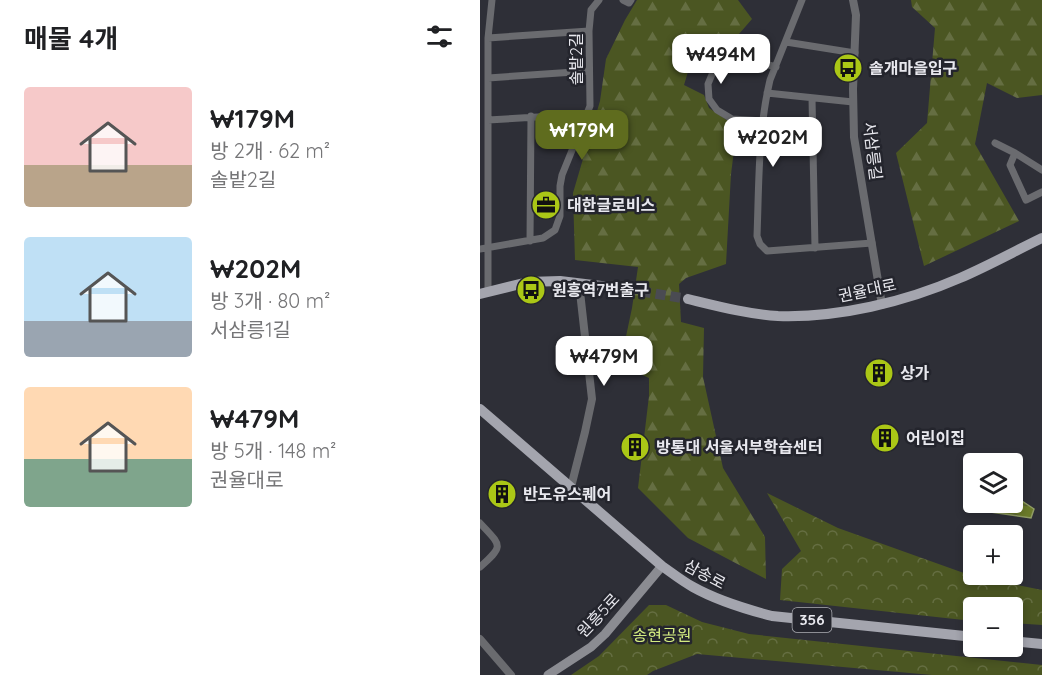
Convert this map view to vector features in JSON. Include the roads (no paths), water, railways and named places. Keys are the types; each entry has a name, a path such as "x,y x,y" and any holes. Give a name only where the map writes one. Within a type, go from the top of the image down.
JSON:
{"main road":[{"name":"권율대로","path":"688,299 750,313 777,316 845,311 882,305 960,278 1042,238"},
{"path":"484,293 528,282 560,281 626,289"},
{"name":"삼송로","path":"480,409 662,566 692,586 714,597 772,616 963,637"},
{"name":"원흥5로","path":"548,675 591,648 662,566"},
{"path":"1023,642 1042,644"}],"street":[{"path":"484,293 488,248 488,78 484,48 488,38 492,0"},
{"name":"솔밭2길","path":"480,249 543,238 555,230 560,216 562,175 590,106 589,31 591,10 599,0"},
{"path":"623,0 629,3 631,0"},
{"path":"802,0 767,93 763,121 757,236 760,244 767,251 872,243"},
{"name":"서삼릉길","path":"853,0 856,15 854,137 882,305"},
{"path":"488,38 589,31"},
{"path":"786,42 855,53"},
{"path":"763,121 732,119 717,110 709,99 708,84 713,72 726,62 743,58 776,67"},
{"path":"488,78 589,71"},
{"path":"767,93 853,102"},
{"path":"812,98 815,248"},
{"path":"488,120 588,114"},
{"path":"530,241 531,116"},
{"path":"995,143 1042,170"},
{"path":"480,153 488,153"},
{"path":"1015,153 1010,165 1026,200 1042,192"},
{"path":"571,487 592,399 579,283"},
{"path":"480,523 497,542 498,548 495,554 480,567"},
{"path":"480,639 511,675"}],"water":[{"path":"1023,502 1034,509 1031,518 998,513 1023,513"}],"tunnel":[{"path":"626,289 688,299"}],"place":[{"name":"솔개마을입구","path":"848,68"},
{"name":"대한글로비스","path":"546,205"},
{"name":"원흥역7번출구","path":"531,290"},
{"name":"상가","path":"879,373"},
{"name":"어린이집","path":"885,438"},
{"name":"방통대 서울서부학습센터","path":"635,447"},
{"name":"반도유스퀘어","path":"502,494"}],"park label":[{"name":"송현공원","path":"662,635"}]}
